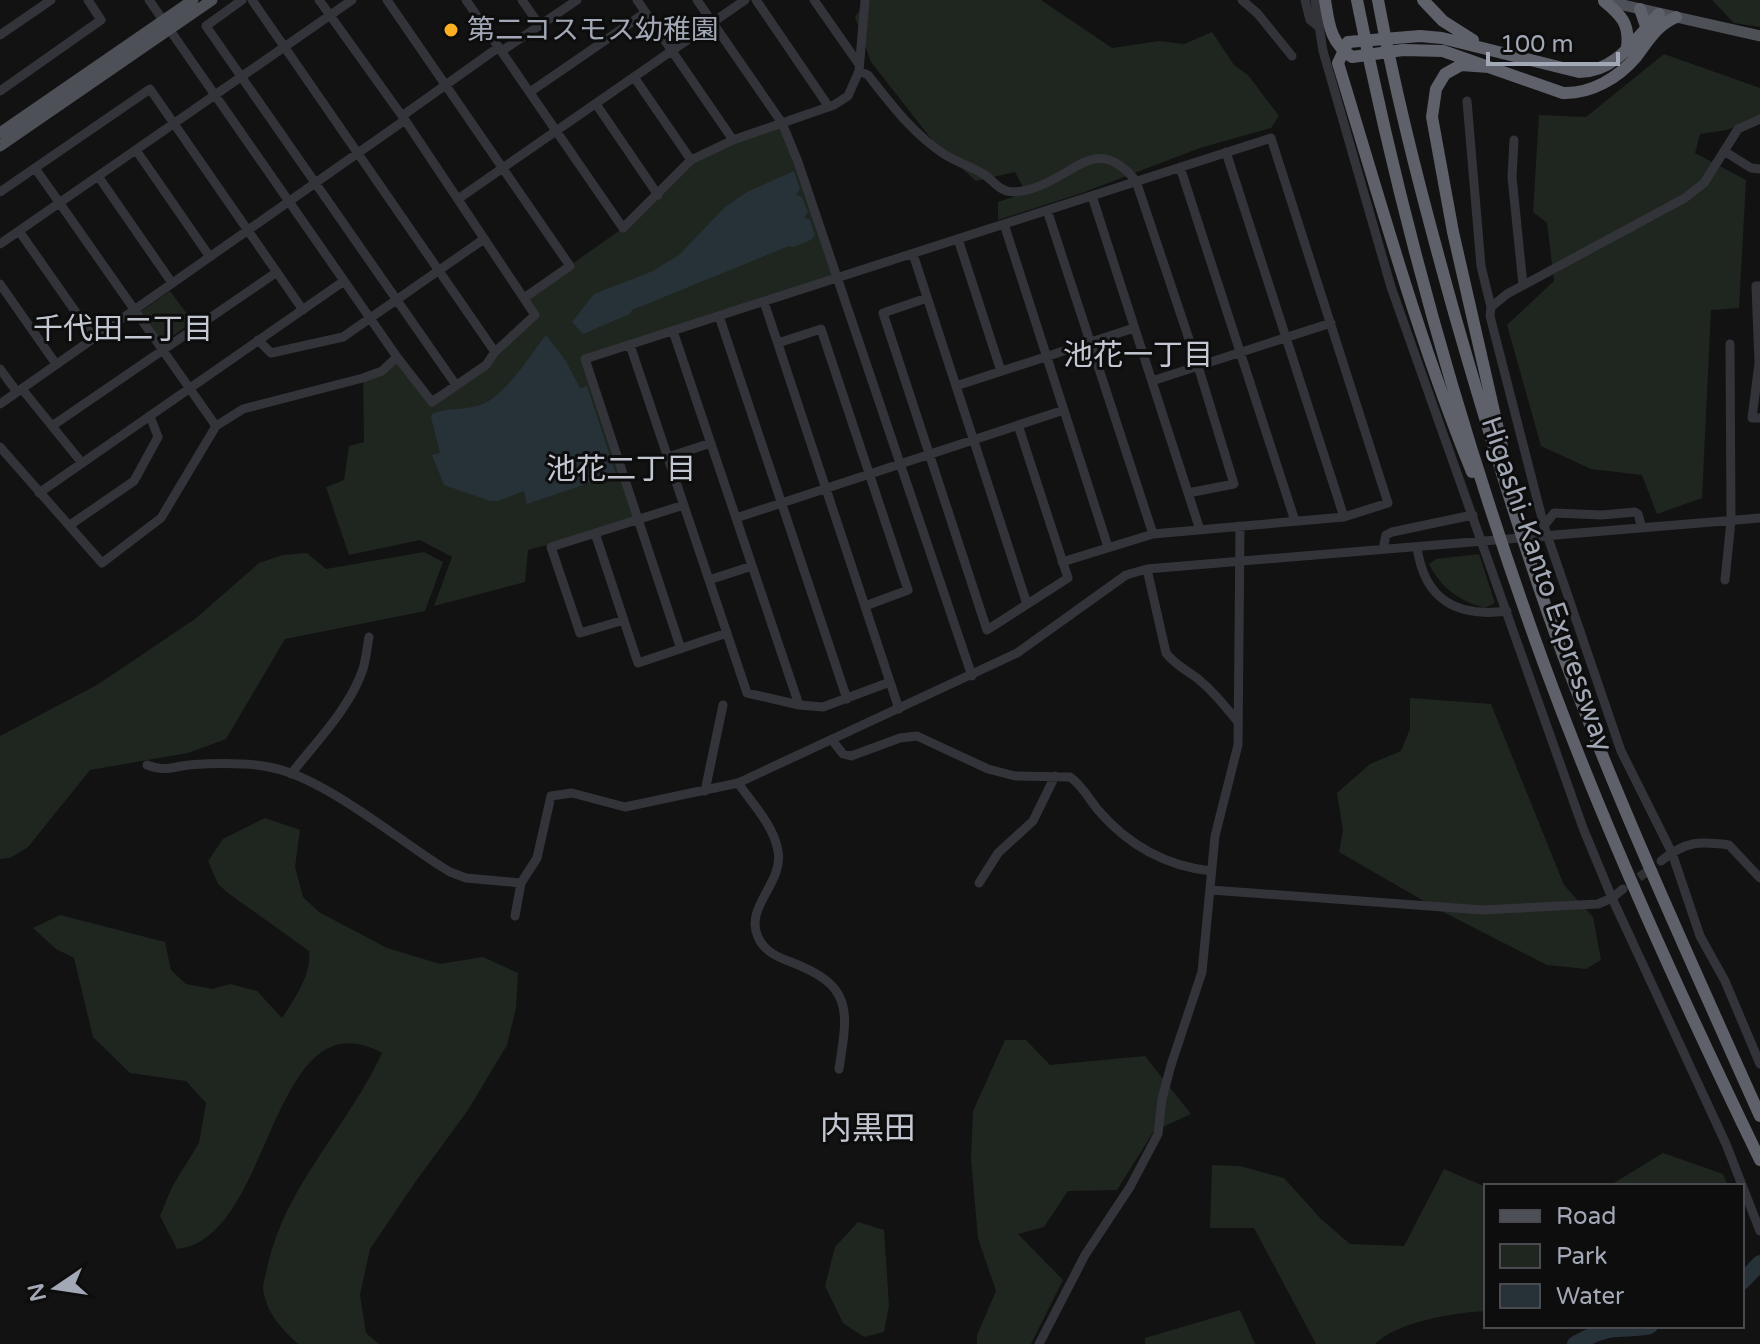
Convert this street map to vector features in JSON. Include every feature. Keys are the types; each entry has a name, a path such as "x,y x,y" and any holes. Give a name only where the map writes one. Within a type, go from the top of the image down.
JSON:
{"highway":[{"path":"1325,0 1330,35 1352,57 1424,48 1443,51 1563,93 1581,94 1621,71 1656,28 1676,17"},
{"name":"Higashi-Kanto Expressway","path":"1378,0 1392,75 1426,213 1525,546 1603,757 1760,1116"},
{"path":"1423,0 1457,32 1490,49"},
{"path":"1602,0 1621,15 1627,25 1627,50"},
{"name":"Higashi-Kanto Expressway","path":"1357,1 1372,78 1445,360 1512,571 1546,668 1639,898 1695,1027 1760,1160"},
{"path":"1640,9 1647,26 1647,41"},
{"path":"1512,571 1449,415 1338,63 1348,42 1420,36 1442,38 1579,72 1592,72 1605,68 1627,50 1659,14"},
{"path":"1489,67 1461,65 1445,74 1436,89 1432,117 1453,232 1525,546"}],"main road":[{"path":"0,146 166,25 193,0"},
{"path":"0,133 166,25 212,0"},
{"path":"1602,0 1760,36"}],"street":[{"path":"0,35 35,4 51,0"},
{"path":"0,91 101,20 88,0"},
{"path":"149,0 370,319 432,402 486,365 495,352 535,315 403,118 319,0"},
{"path":"242,0 206,26 456,385"},
{"path":"252,0 495,352"},
{"path":"0,244 352,0"},
{"path":"387,0 570,266 524,298"},
{"path":"466,0 623,228 691,160 733,140 829,107 848,96 859,68 865,0"},
{"path":"522,0 540,26"},
{"path":"0,404 358,153 446,85 577,0"},
{"path":"637,0 733,140"},
{"path":"697,0 782,123 798,162 972,676"},
{"path":"458,199 745,0"},
{"path":"756,0 829,107"},
{"path":"814,0 859,68 907,123 947,156 982,173 1006,191 1024,191 1042,186 1088,161 1106,157 1122,164 1136,181 1234,484 1188,493"},
{"path":"1242,0 1258,14 1292,56"},
{"path":"1305,0 1310,20 1319,27"},
{"path":"1315,0 1323,51 1391,287 1583,828 1742,1184"},
{"path":"530,92 645,13"},
{"path":"634,77 691,160"},
{"path":"0,192 150,89 303,310"},
{"path":"1467,101 1481,266 1491,307 1490,316 1544,526 1621,751 1672,853 1700,936 1725,981 1760,1064"},
{"path":"596,104 658,195"},
{"path":"1491,307 1523,285 1685,198 1704,183 1738,129 1760,119"},
{"path":"681,649 585,359 1271,138 1388,503 1344,517 1153,534 1062,562"},
{"path":"1514,140 1512,177 1523,285"},
{"path":"136,150 210,257"},
{"path":"1724,151 1751,168 1760,169"},
{"path":"1226,152 1344,517"},
{"path":"1180,167 1295,521"},
{"path":"35,168 216,426"},
{"path":"98,176 172,283"},
{"path":"1092,196 1200,530"},
{"path":"1047,210 1153,534"},
{"path":"1004,224 1108,547"},
{"path":"19,231 94,338"},
{"path":"258,340 271,353 343,337 484,239"},
{"path":"958,239 1001,371"},
{"path":"913,254 1027,604"},
{"path":"52,426 277,272"},
{"path":"39,493 344,281"},
{"path":"0,284 56,364"},
{"path":"1760,286 1756,286 1759,363 1752,418 1760,418"},
{"path":"927,298 883,313 987,630 1068,578 1018,425"},
{"path":"764,302 899,709"},
{"path":"719,316 847,699"},
{"path":"1152,381 1331,323"},
{"path":"956,386 1134,328"},
{"path":"778,343 821,329 871,474 908,590 865,606"},
{"path":"673,331 799,705"},
{"path":"1725,580 1731,521 1730,344"},
{"path":"630,345 747,693 823,707 890,682"},
{"path":"0,447 102,563 161,518 216,426 243,409 382,371 397,357"},
{"path":"0,369 82,463"},
{"path":"736,518 1064,410"},
{"path":"70,525 134,481 158,437 150,416"},
{"path":"668,457 711,443"},
{"path":"624,620 580,633 551,547 684,505"},
{"path":"1544,526 1554,513 1602,515 1635,512 1642,528"},
{"path":"1383,549 1386,535 1392,532 1473,515"},
{"path":"515,916 521,883 537,858 551,796 572,793 625,807 738,783 1017,653 1126,575 1147,569 1241,560 1760,518"},
{"path":"1039,1344 1085,1255 1130,1187 1158,1134 1162,1099 1171,1065 1202,972 1215,836 1238,745 1240,526"},
{"path":"595,533 638,663 727,633"},
{"path":"1417,547 1424,578 1457,609 1483,614 1507,611"},
{"path":"709,580 752,566"},
{"path":"1147,569 1166,653 1174,664 1216,695 1238,722"},
{"path":"291,774 355,687 363,668 369,637"},
{"path":"705,791 723,705"},
{"path":"832,740 843,754 851,756 900,738 917,736 1015,776 1074,779 1120,833 1161,860 1188,869 1211,871"},
{"path":"147,765 163,771 185,765 252,764 275,767 316,784 450,872 466,878 521,883"},
{"path":"979,883 998,853 1033,821 1055,776"},
{"path":"738,783 769,828 779,855 777,870 756,911 754,925 758,938 765,949 777,957 808,968 823,979 844,1002 846,1018 839,1069"},
{"path":"1661,861 1693,843 1729,845 1760,878"},
{"path":"1211,890 1483,910 1598,904 1623,889"},
{"path":"1744,1190 1760,1231"}],"green space":[{"path":"867,0 1041,0 1112,48 1159,41 1184,44 1212,32 1234,65 1248,75 1279,116 1271,128 1200,148 1082,193 998,220 998,202 1026,193 1015,172 976,181 936,145 871,62 855,17"},
{"path":"1712,0 1760,0 1760,27 1734,23"},
{"path":"1664,54 1760,88 1760,117 1727,130 1700,134 1695,153 1746,180 1739,308 1711,310 1702,498 1657,514 1642,475 1591,469 1541,446 1507,325 1554,281 1547,223 1533,212 1539,115 1586,117"},
{"path":"782,123 838,278 586,359 640,519 528,550 525,582 434,606 452,557 420,540 349,555 326,487 344,480 349,446 364,442 363,378 399,357 428,397 460,381 498,352 535,316 524,298 623,228 691,160"},
{"path":"170,291 193,322 161,344 140,312"},
{"path":"424,552 443,562 425,611 285,639 226,739 188,753 90,770 28,847 10,858 0,859 0,736 97,685 195,619 259,563 283,555 307,553 326,569"},
{"path":"1479,554 1495,603 1485,608 1467,602 1452,592 1439,580 1429,564 1436,559"},
{"path":"1410,698 1491,704 1564,885 1593,917 1601,960 1586,969 1547,965 1441,911 1339,852 1343,830 1337,793 1370,764 1401,751 1410,729"},
{"path":"265,818 300,830 295,867 303,897 319,912 387,948 440,964 483,957 518,973 516,1008 507,1045 468,1110 370,1249 360,1295 366,1333 379,1344 298,1344 271,1312 263,1288 277,1235 289,1208 382,1053 345,1044 316,1057 293,1086 234,1206 209,1235 177,1249 160,1216 172,1187 199,1143 206,1103 186,1081 130,1073 93,1037 74,958 56,949 33,928 60,915 165,942 171,970 186,984 212,989 230,984 257,991 282,1018 305,977 309,951 228,893 218,884 208,861 223,839"},
{"path":"1005,1040 1026,1040 1050,1065 1145,1056 1191,1114 1154,1131 1117,1190 1068,1191 1044,1227 1018,1234 1063,1280 1031,1344 977,1344 977,1335 996,1291 978,1238 971,1159 973,1111"},
{"path":"1663,1153 1723,1174 1727,1184 1612,1184"},
{"path":"1212,1165 1240,1166 1284,1178 1321,1219 1350,1244 1404,1246 1444,1169 1484,1186 1484,1311 1443,1316 1412,1324 1375,1344 1316,1344 1254,1228 1210,1228"},
{"path":"858,1222 884,1230 889,1305 884,1332 864,1337 843,1323 825,1286 835,1247"},
{"path":"1240,1310 1255,1344 1145,1344 1145,1338"}],"water":[{"path":"794,171 800,189 796,195 802,197 808,212 804,217 810,220 815,235 811,240 789,246 632,310 630,314 583,334 572,322 594,294 653,271 679,255 725,207 747,192"},
{"path":"546,335 566,361 580,388 587,386 616,474 527,504 524,491 490,501 444,485 432,455 440,453 431,417 433,413 487,402 506,386"}],"waterway":[{"path":"1744,1280 1760,1263"},
{"path":"1575,1344 1607,1330 1638,1328"}],"tunnel":[{"path":"1628,885 1655,866"}],"place":[{"name":"第二コスモス幼稚園","path":"451,30"}],"district":[{"name":"千代田二丁目","path":"123,329"},
{"name":"池花一丁目","path":"1138,355"},
{"name":"池花二丁目","path":"621,469"},
{"name":"内黒田","path":"868,1129"}]}
